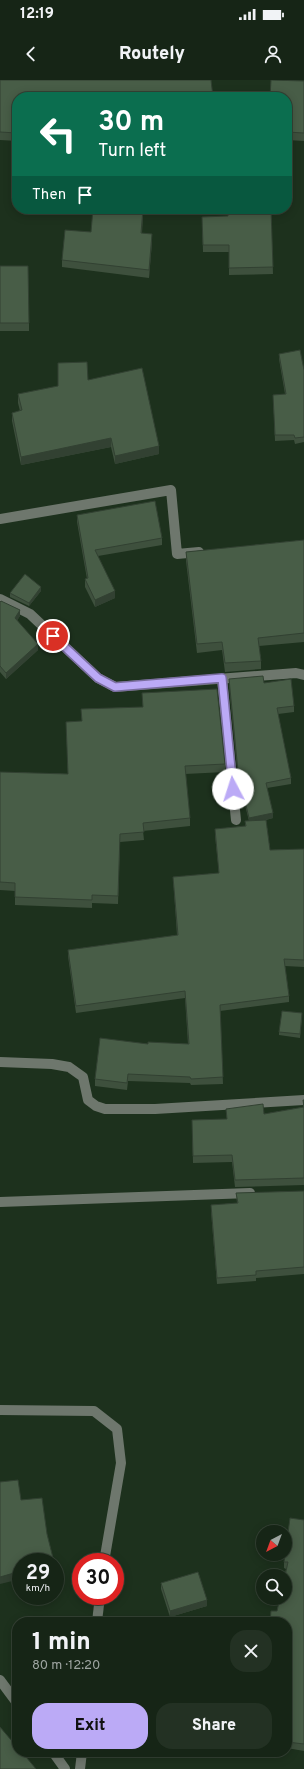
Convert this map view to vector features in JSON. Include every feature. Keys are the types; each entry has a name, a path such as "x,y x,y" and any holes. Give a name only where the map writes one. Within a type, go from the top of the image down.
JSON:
{"street":[{"path":"0,519 171,490 177,554 209,551"},
{"path":"0,599 30,614 98,678 115,687 296,673 304,675"},
{"path":"222,678 236,820"},
{"path":"0,1062 52,1064 69,1067 83,1077 88,1100 96,1106 105,1109 155,1110 304,1100"},
{"path":"0,1202 257,1193"},
{"path":"0,1410 94,1411 117,1429 121,1463 106,1553"},
{"path":"98,1617 99,1605"},
{"path":"0,1680 12,1696"},
{"path":"57,1757 65,1769"},
{"path":"80,1769 81,1757"}],"building":[{"path":"0,80 211,80 212,92 12,92 12,133 0,132"},
{"path":"271,80 304,81 304,133 292,132 292,92 270,92"},
{"path":"93,214 143,214 141,233 152,234 149,270 62,260 65,230 91,232"},
{"path":"228,214 271,214 273,267 229,268 229,245 203,245 202,217 228,216"},
{"path":"0,266 28,266 29,323 0,323"},
{"path":"300,350 304,370 304,437 295,438 294,435 275,435 273,395 286,394 279,354"},
{"path":"87,362 88,380 142,368 159,446 115,456 111,438 21,457 12,413 22,410 18,394 58,386 58,363"},
{"path":"155,501 162,538 95,550 115,591 95,600 85,579 88,578 77,515"},
{"path":"304,540 304,633 258,638 261,661 225,663 222,642 197,644 186,552"},
{"path":"25,574 41,587 29,603 10,593"},
{"path":"0,601 20,610 15,618 38,644 6,673 0,666"},
{"path":"263,676 264,683 291,679 294,706 277,708 291,778 266,783 273,813 249,818 238,771 229,679"},
{"path":"217,689 225,764 185,766 190,818 143,823 144,832 120,834 118,896 92,895 92,900 15,897 15,883 0,882 0,772 68,774 66,722 82,721 81,709 143,707 142,693"},
{"path":"266,820 270,850 304,849 304,960 284,959 289,996 220,1005 223,1077 191,1079 190,1077 128,1074 127,1083 95,1079 100,1038 148,1044 148,1042 189,1044 185,991 76,1006 68,950 178,935 173,877 219,873 215,829 246,826 245,821"},
{"path":"282,1011 302,1013 300,1034 279,1032"},
{"path":"263,1104 264,1114 304,1107 304,1178 235,1180 232,1155 193,1156 192,1120 227,1119 226,1109"},
{"path":"304,1191 304,1267 256,1271 256,1275 217,1278 211,1205 238,1203 236,1193"},
{"path":"18,1480 21,1500 42,1498 47,1534 52,1553 12,1553 12,1574 0,1577 0,1482"},
{"path":"290,1518 304,1520 304,1744 292,1743 292,1617 270,1617 271,1611 277,1611 278,1605 292,1605 292,1569 286,1569 288,1562 284,1562 292,1561 292,1525 289,1525"},
{"path":"198,1572 207,1600 170,1611 161,1583"},
{"path":"0,1727 12,1741 12,1757 26,1757 36,1769 0,1769"}],"route":[{"path":"53,636 98,678 115,687 222,678 233,789"}]}
